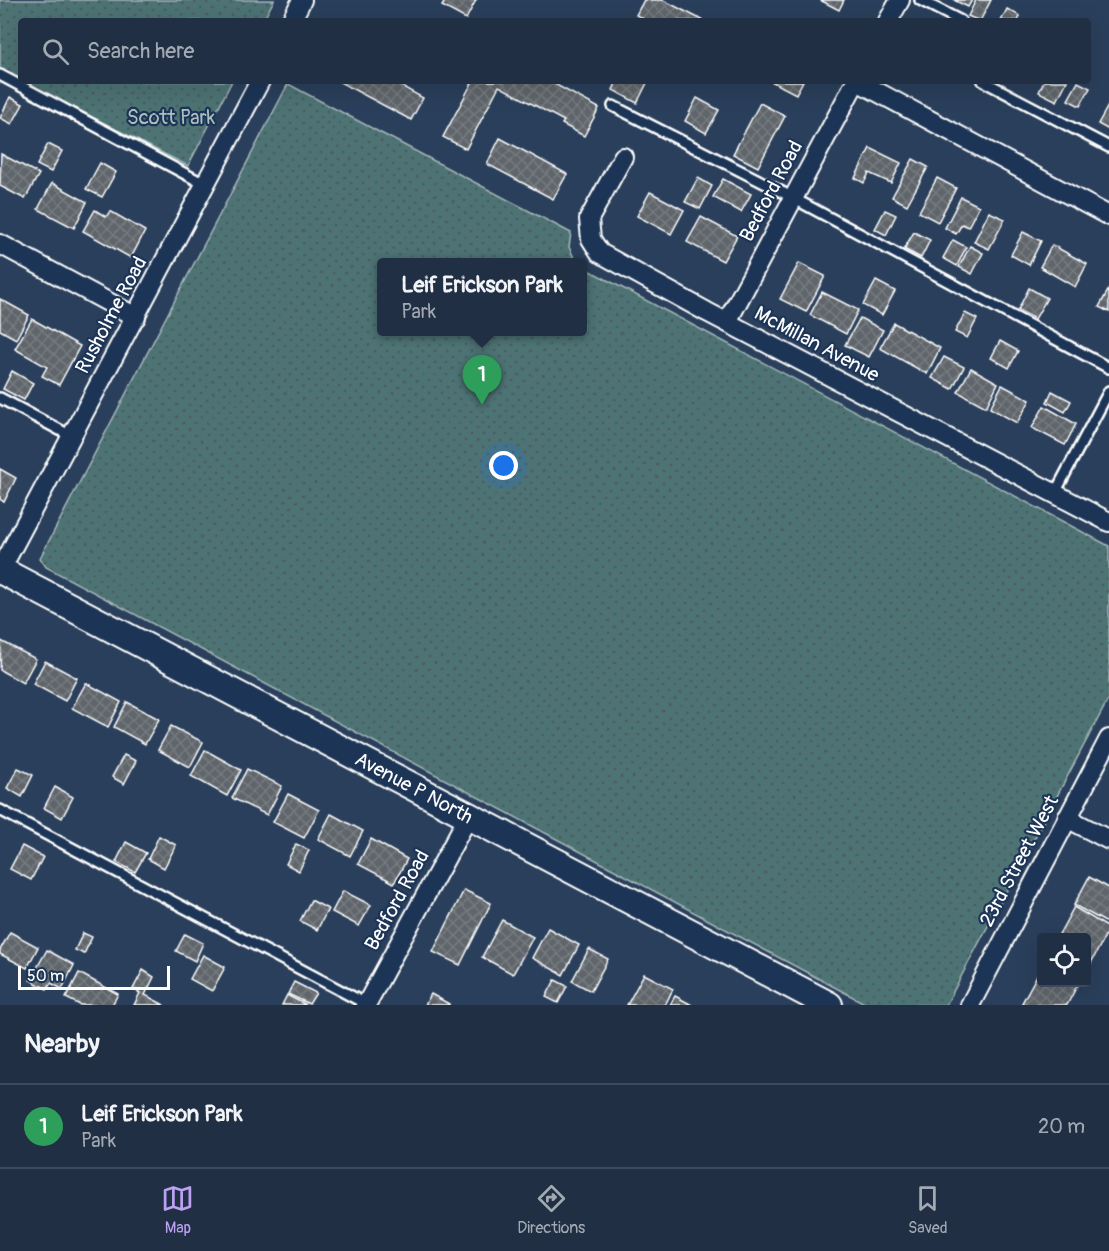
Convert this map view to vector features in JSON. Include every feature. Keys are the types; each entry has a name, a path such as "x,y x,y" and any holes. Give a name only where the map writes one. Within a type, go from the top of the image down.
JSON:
{"main road":[{"name":"Avenue P North","path":"0,570 829,1005"}],"street":[{"path":"293,18 302,0"},
{"path":"890,18 900,0"},
{"name":"Rusholme Road","path":"0,570 258,84"},
{"name":"Bedford Road","path":"727,322 854,84"},
{"path":"862,84 1109,216"},
{"name":"McMillan Avenue","path":"622,158 589,219 591,239 600,254 1109,522"},
{"path":"0,244 136,317"},
{"name":"23rd Street West","path":"970,1005 1109,739"},
{"name":"Bedford Road","path":"367,1005 468,817"},
{"path":"1067,818 1109,840"}],"lane":[{"path":"920,0 955,18"},
{"path":"0,75 206,185"},
{"path":"990,84 1109,147"},
{"path":"613,106 793,198 1109,368"},
{"path":"1055,493 1109,391"},
{"path":"0,398 71,436"},
{"path":"0,810 367,1005"}],"green space":[{"path":"0,0 274,0 265,18 18,18 18,79 0,70"},
{"name":"Scott Park","path":"28,84 230,84 188,166"},
{"path":"288,84 571,233 569,247 574,258 377,258 377,336 587,336 587,269 1109,546 1109,698 946,1005 868,1005 46,567 40,558"}],"building":[{"path":"446,0 476,0 467,18 442,6"},
{"path":"644,0 663,0 698,18 642,18 636,15"},
{"path":"820,0 844,0 839,10"},
{"path":"954,0 972,0 968,7"},
{"path":"976,0 991,0 982,18 968,16"},
{"path":"1007,9 1020,16 1019,18 1002,18"},
{"path":"344,84 397,84 423,98 411,120"},
{"path":"471,84 555,84 599,108 584,136 562,124 564,121 499,86 466,149 443,137"},
{"path":"616,84 646,84 637,103 613,90"},
{"path":"777,84 801,84 796,94"},
{"path":"1043,84 1066,84 1057,101 1039,92"},
{"path":"1077,84 1090,88 1080,106 1068,100"},
{"path":"10,97 23,104 12,124 0,118"},
{"path":"697,98 719,110 706,133 685,121"},
{"path":"760,103 785,116 758,167 733,154"},
{"path":"1109,104 1109,130 1098,124"},
{"path":"500,138 567,174 553,199 487,164"},
{"path":"48,144 62,151 51,172 37,165"},
{"path":"870,148 901,163 891,183 869,173 864,183 855,178"},
{"path":"1,154 39,174 25,199 0,186"},
{"path":"913,159 928,167 907,205 892,197"},
{"path":"100,163 116,172 102,197 86,189"},
{"path":"698,178 712,186 700,209 685,202"},
{"path":"937,178 956,188 938,222 919,212"},
{"path":"723,179 751,194 741,212 713,197"},
{"path":"52,183 87,202 74,228 38,209"},
{"path":"650,192 684,210 671,234 637,216"},
{"path":"961,197 979,206 968,227 962,224 956,234 945,228"},
{"path":"95,210 106,217 110,211 145,231 131,258 83,231"},
{"path":"885,210 896,215 886,235 875,229"},
{"path":"989,212 1005,219 989,249 974,242"},
{"path":"701,217 737,236 723,261 687,242"},
{"path":"914,232 930,240 921,258 904,249"},
{"path":"1023,232 1041,241 1029,265 1011,255"},
{"path":"953,240 966,247 957,266 943,258"},
{"path":"1052,245 1087,264 1075,287 1040,267"},
{"path":"970,246 983,253 972,274 959,267"},
{"path":"799,263 825,276 806,312 780,299"},
{"path":"876,281 895,291 882,315 863,305"},
{"path":"1029,288 1047,298 1035,319 1018,310"},
{"path":"1109,289 1109,312 1099,307"},
{"path":"822,292 858,310 846,334 810,315"},
{"path":"0,299 29,315 16,339 0,330"},
{"path":"965,313 977,319 967,338 955,332"},
{"path":"860,318 883,330 869,357 845,345"},
{"path":"32,319 80,346 59,385 42,376 47,367 15,349"},
{"path":"894,323 940,348 927,374 880,348"},
{"path":"1000,341 1018,351 1009,368 991,358"},
{"path":"944,357 964,367 952,389 932,378"},
{"path":"971,368 998,383 986,407 958,392"},
{"path":"12,371 33,383 24,400 3,389"},
{"path":"1002,385 1030,400 1017,423 990,408"},
{"path":"1052,391 1071,401 1065,412 1047,402"},
{"path":"1044,406 1076,424 1065,445 1032,428"},
{"path":"0,469 16,478 4,502 0,499"},
{"path":"1,641 36,659 23,683 0,670"},
{"path":"45,661 77,678 65,701 33,684"},
{"path":"86,683 121,702 108,727 72,708"},
{"path":"127,702 159,719 145,744 114,727"},
{"path":"171,726 203,742 190,767 158,750"},
{"path":"205,750 241,770 227,796 191,776"},
{"path":"124,755 136,761 124,784 112,777"},
{"path":"18,768 33,775 22,797 7,788"},
{"path":"247,769 282,786 267,815 232,798"},
{"path":"55,787 73,797 62,818 44,808"},
{"path":"288,794 319,810 304,838 273,822"},
{"path":"331,814 363,831 350,856 318,839"},
{"path":"159,836 176,845 164,868 148,859"},
{"path":"371,839 407,859 394,883 358,864"},
{"path":"126,842 146,853 135,872 116,862"},
{"path":"296,844 309,850 299,871 286,864"},
{"path":"22,846 43,857 31,880 10,869"},
{"path":"1089,877 1109,888 1109,924 1074,905"},
{"path":"464,890 491,903 460,965 433,952"},
{"path":"343,891 371,905 359,926 332,912"},
{"path":"311,900 328,909 317,930 300,921"},
{"path":"1074,907 1109,928 1091,963 1091,933 1060,933"},
{"path":"502,920 533,937 513,974 482,957"},
{"path":"548,928 579,945 563,975 532,958"},
{"path":"10,932 38,947 27,968 0,954"},
{"path":"83,933 92,937 84,954 75,950"},
{"path":"185,934 203,943 195,961 176,951"},
{"path":"589,949 608,959 591,991 572,981"},
{"path":"47,950 74,965 62,989 51,983 47,989 30,980"},
{"path":"203,955 225,967 212,991 190,979"},
{"path":"143,970 154,977 145,995 164,1005 134,1005 140,993 133,989"},
{"path":"79,973 118,994 112,1005 80,1005 66,998"},
{"path":"644,974 673,989 665,1005 627,1005"},
{"path":"1037,975 1037,987 1076,987 1067,1005 1026,1005 1022,1003"},
{"path":"555,980 567,986 558,1003 546,997"},
{"path":"294,982 316,993 309,1004 288,994"},
{"path":"431,994 449,1004 449,1005 425,1005"},
{"path":"287,995 306,1005 282,1005"},
{"path":"675,996 692,1005 670,1005"}],"place":[{"name":"Leif Erickson Park","path":"482,405"}]}
